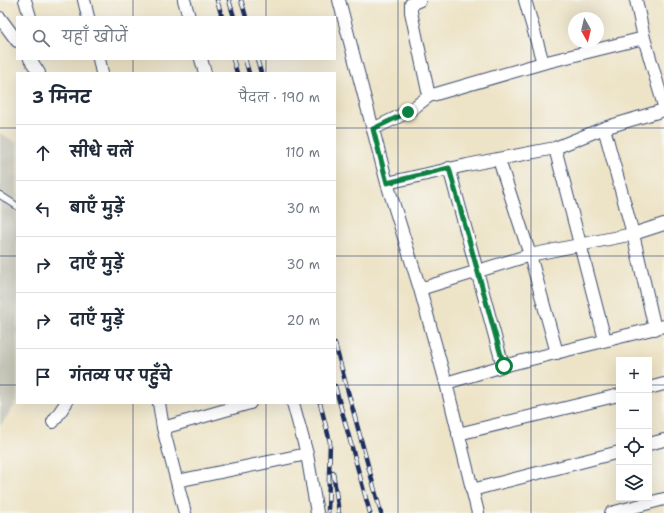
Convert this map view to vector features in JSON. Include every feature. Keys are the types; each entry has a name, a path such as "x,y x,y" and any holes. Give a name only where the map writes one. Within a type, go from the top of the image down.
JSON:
{"street":[{"path":"25,0 30,16"},
{"path":"84,0 88,16"},
{"path":"184,0 189,16"},
{"path":"339,0 387,183 420,289 446,383 478,513"},
{"path":"420,0 411,4 411,12 429,96"},
{"path":"526,0 543,63"},
{"path":"636,0 644,38 664,106"},
{"path":"0,18 16,41"},
{"path":"373,129 408,112 429,96 543,63 644,38"},
{"path":"32,60 38,72"},
{"path":"98,60 102,72"},
{"path":"201,60 205,72"},
{"path":"387,183 449,168 499,160 555,148 604,128 664,110"},
{"path":"446,383 504,366 660,327 604,128"},
{"path":"555,148 605,340"},
{"path":"499,160 530,256 557,353"},
{"path":"449,168 504,366"},
{"path":"420,289 530,256 633,234 664,224"},
{"path":"652,387 664,384"},
{"path":"458,434 616,396"},
{"path":"52,422 65,404"},
{"path":"159,404 163,428 186,513"},
{"path":"163,428 247,404"},
{"path":"293,404 307,454 317,513"},
{"path":"652,443 664,440"},
{"path":"472,490 616,453"},
{"path":"177,481 307,454"},
{"path":"611,513 664,498"}],"lane":[{"path":"0,195 16,205"}],"shaded area":[{"path":"0,133 16,142 16,403 0,426"}],"railway":[{"path":"217,0 222,16"},
{"path":"229,0 234,16"},
{"path":"241,0 246,16"},
{"path":"233,60 237,72"},
{"path":"245,60 249,72"},
{"path":"257,60 261,72"},
{"path":"336,348 381,513"},
{"path":"336,390 370,513"},
{"path":"320,404 330,442 328,513"},
{"path":"333,472 339,513"}],"route":[{"path":"408,112 373,129 387,183 449,168 504,366"}]}
